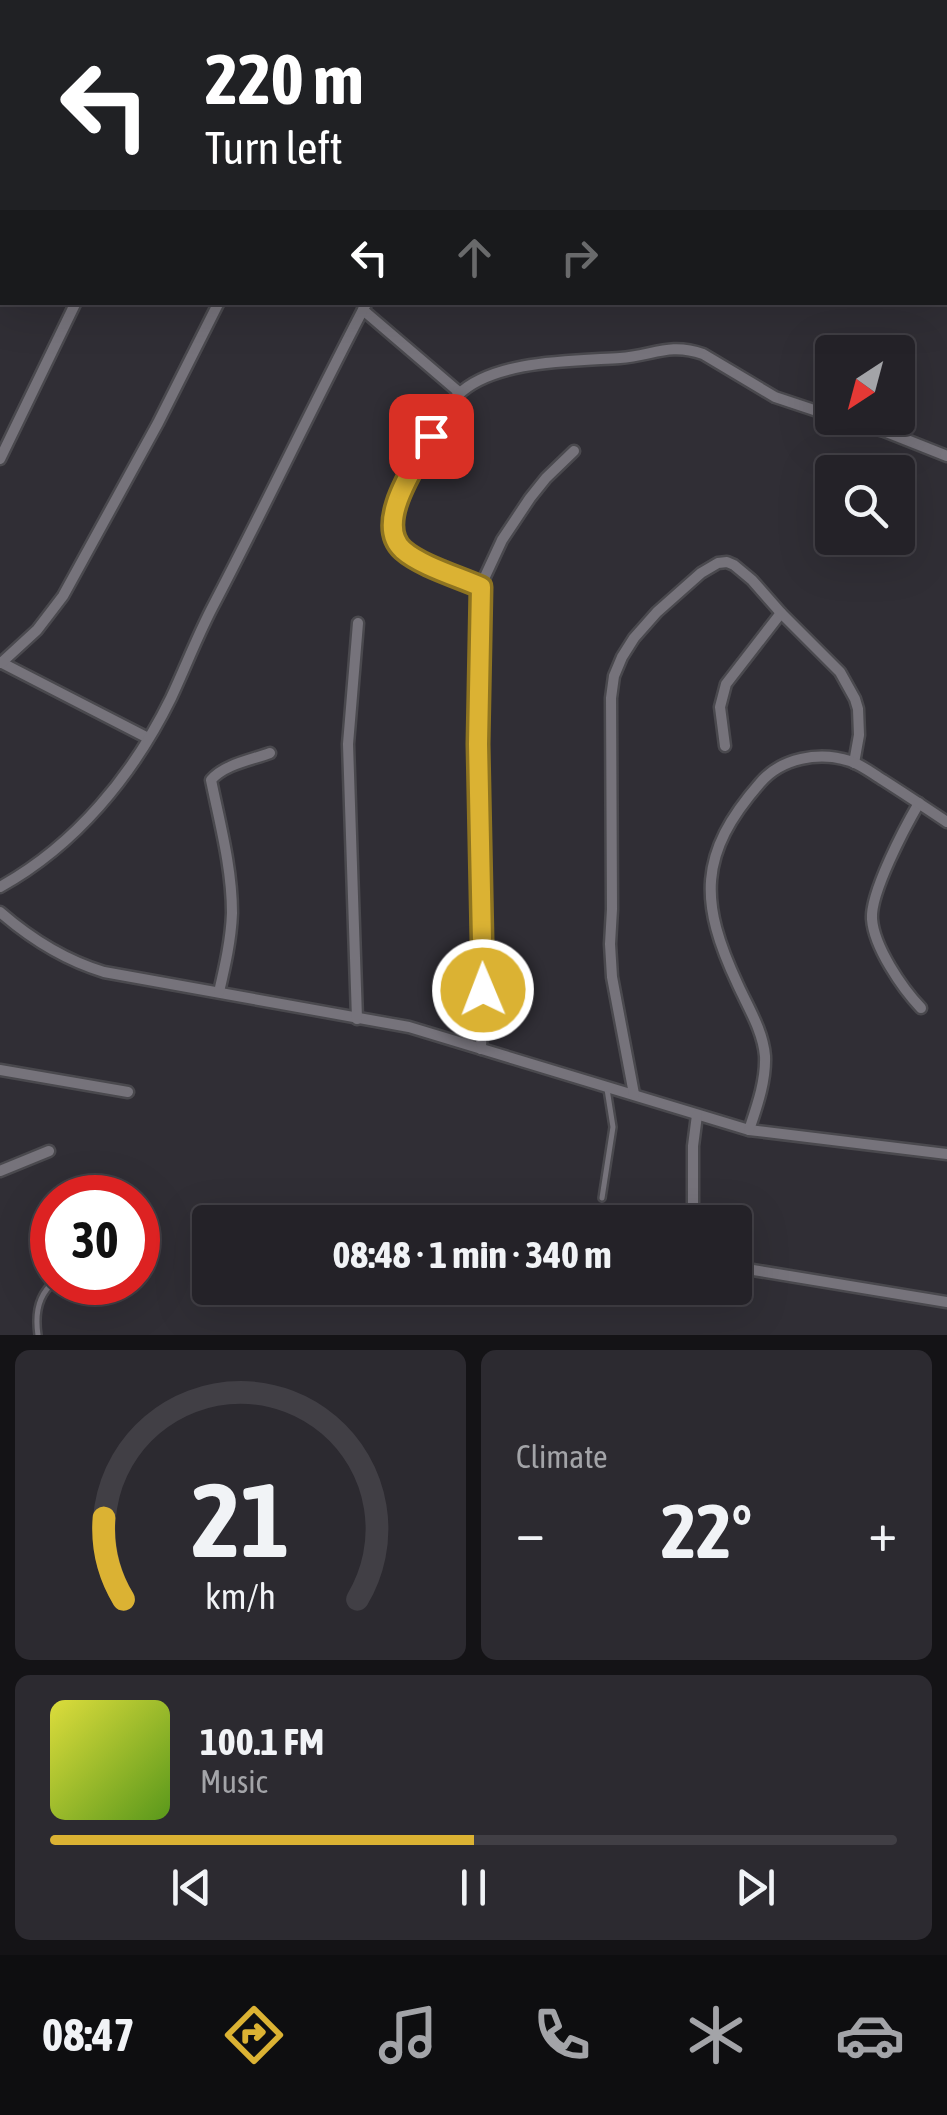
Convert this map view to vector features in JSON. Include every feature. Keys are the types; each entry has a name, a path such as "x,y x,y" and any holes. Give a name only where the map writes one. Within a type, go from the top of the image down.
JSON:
{"street":[{"path":"0,459 75,305"},
{"path":"148,738 1,663 48,619 63,596 217,305"},
{"path":"0,886 49,854 83,825 125,774 148,738 365,306 460,393"},
{"path":"481,587 400,548 393,517 431,436 460,393 481,378 571,359 631,356 666,348 703,354 775,397 815,411"},
{"path":"894,435 947,456"},
{"path":"482,1049 478,744 481,587 492,558 530,498 574,451"},
{"path":"634,1094 612,976 610,944 611,698 622,656 656,612 701,573 718,563 734,565 834,665 856,699 859,736 854,763"},
{"path":"724,746 720,707 726,684 781,613"},
{"path":"357,1019 348,757 358,623"},
{"path":"219,992 232,914 226,851 212,780 225,769 270,753"},
{"path":"749,1130 762,1082 764,1050 752,1013 720,944 710,893 710,873 722,835 774,769 786,762 822,757 854,763 947,822"},
{"path":"919,803 876,895 872,920 887,959 921,1008"},
{"path":"0,912 48,948 84,966 119,976 409,1027 749,1130 947,1154"},
{"path":"0,1070 128,1092"},
{"path":"693,1205 697,1115"},
{"path":"0,1171 49,1151"},
{"path":"752,1270 947,1302"}],"lane":[{"path":"602,1198 612,1127 606,1086"},
{"path":"38,1335 39,1305"}],"route":[{"path":"431,436 396,505 393,530 400,548 481,587 478,744 483,990"}]}
